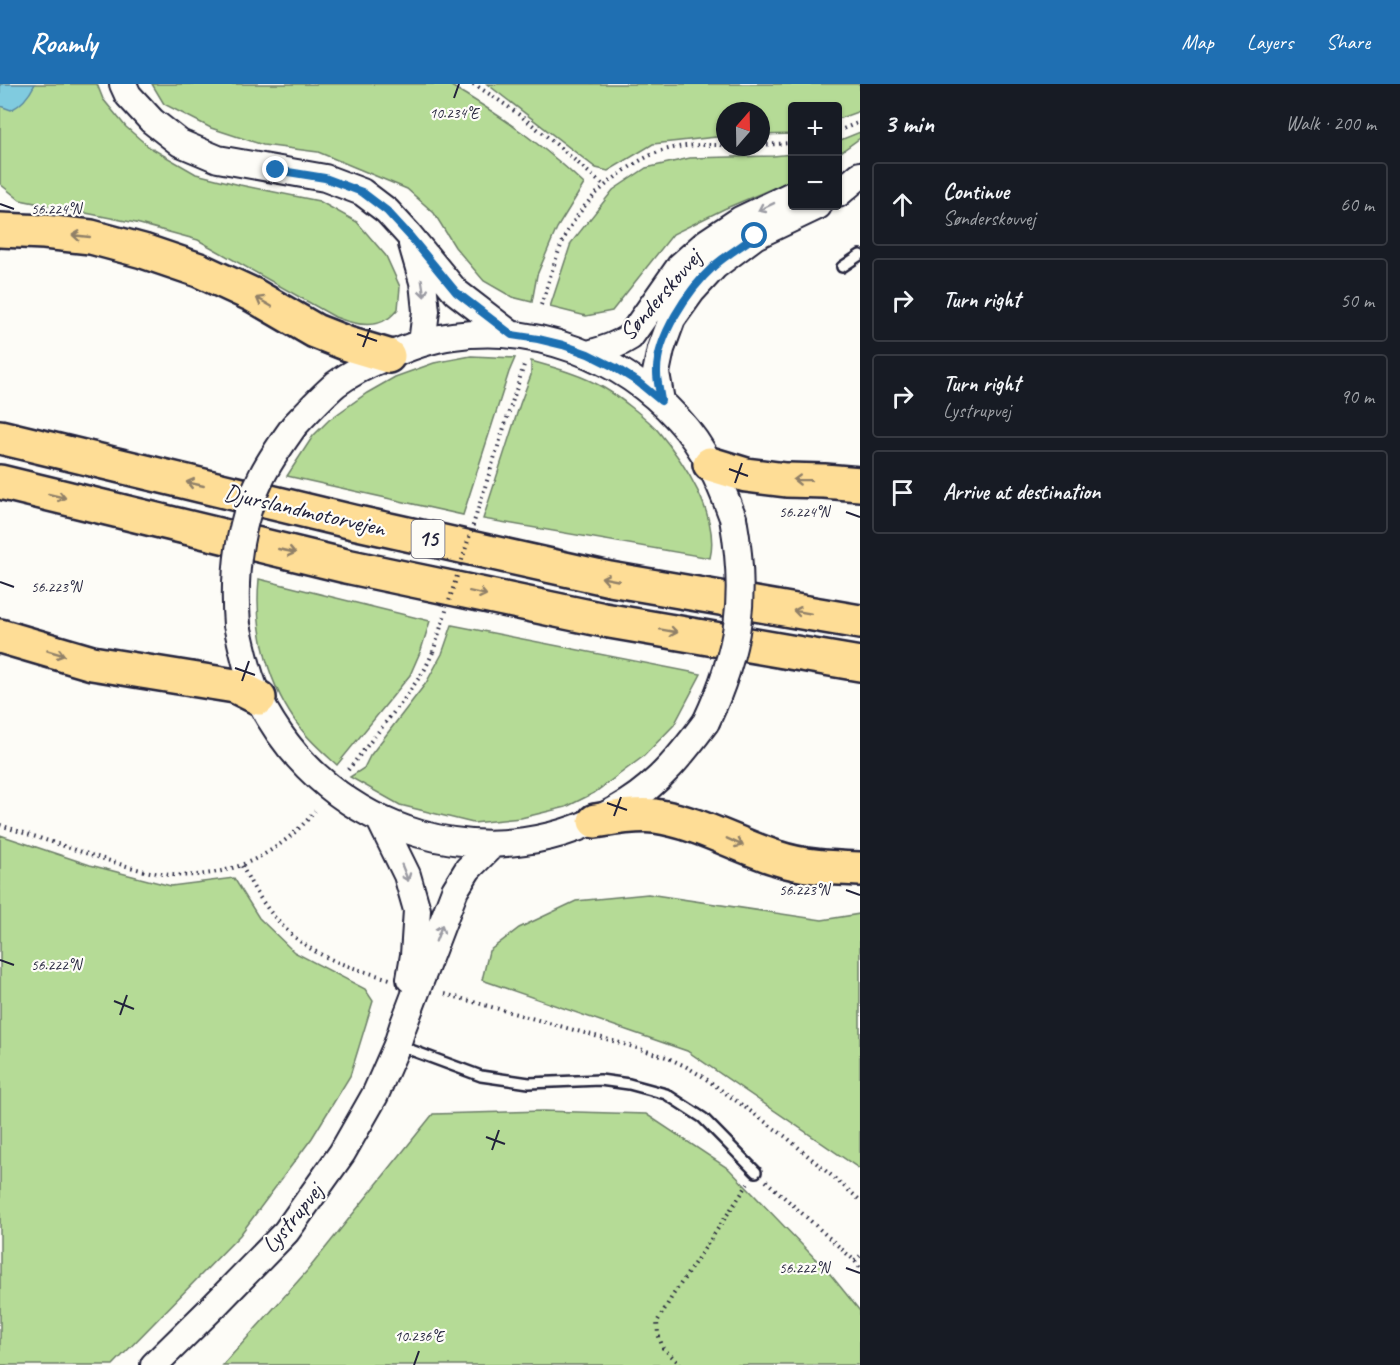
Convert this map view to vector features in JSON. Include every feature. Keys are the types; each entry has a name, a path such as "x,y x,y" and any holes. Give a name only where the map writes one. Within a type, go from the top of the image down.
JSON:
{"highway":[{"path":"0,230 91,237 143,251 199,270 253,295 315,331 388,356"},
{"name":"Djurslandmotorvejen","path":"0,437 353,522 610,579 860,622"},
{"path":"710,464 746,475 786,480 860,484"},
{"name":"Djurslandmotorvejen","path":"0,482 346,566 581,615 860,664"},
{"path":"0,636 92,663 235,686 259,698"},
{"path":"595,821 630,816 652,816 681,821 781,860 815,866 860,869"}],"street":[{"path":"123,84 129,95 152,121 180,144 218,159 325,178 362,192 387,211 456,292 512,335"},
{"path":"842,175 860,170"},
{"path":"842,190 860,175"},
{"name":"Sønderskovvej","path":"588,354 603,351 630,337 680,266 707,242 740,220 788,197"},
{"name":"Sønderskovvej","path":"661,401 657,373 661,349 672,319 692,291 715,266 755,236 810,210"},
{"path":"409,235 423,282 426,311 422,343"},
{"path":"512,335 563,345 588,354 638,382 680,420 710,464 733,518 741,577 738,617 729,666 719,695 706,722 684,753 658,780 628,802 595,821 562,833 528,841 493,844 454,842 416,833 380,820 342,798 309,770 281,736 259,698 246,667 237,625 236,564 244,525 261,477 276,450 294,426 338,383 362,368 422,343 452,336 512,335"},
{"name":"Lystrupvej","path":"380,820 407,875 417,910 414,955 400,1036"},
{"name":"Lystrupvej","path":"154,1365 285,1232 342,1152 375,1095 400,1036 455,890 468,869 493,844"}],"lane":[{"path":"842,267 860,255"},
{"path":"400,1036 481,1076 529,1083 600,1080 629,1084 666,1094 703,1118 756,1172"}],"path":[{"path":"473,84 521,115 603,185"},
{"path":"842,129 860,122"},
{"path":"770,144 788,143"},
{"path":"541,305 568,231 587,203 603,185 642,159 660,151 695,145 716,145"},
{"path":"348,770 405,698 425,669 433,652 525,362"},
{"path":"0,825 129,867 170,875 205,874 243,866 280,845 306,823 315,812"},
{"path":"243,866 271,913 302,944 346,967 393,980"},
{"path":"681,1365 663,1348 657,1322 756,1172 860,1268"},
{"path":"855,1261 860,1256"}],"green space":[{"path":"0,84 97,84 103,99 126,127 149,147 196,174 319,201 357,222 386,256 400,287 398,309 388,318 375,324 347,321 335,317 198,240 136,223 20,200 0,184"},
{"path":"152,84 448,84 519,130 584,184 557,228 537,275 532,302 512,297 484,281 455,247 434,213 407,189 318,152 263,145 211,128 164,104"},
{"path":"487,84 860,84 860,111 842,118 842,102 788,102 788,134 770,135 770,102 716,102 716,137 653,144 608,171 596,168"},
{"path":"860,132 860,138 842,151 842,139"},
{"path":"788,154 788,182 673,234 612,311 586,316 550,307 571,243 613,190 646,168 690,158"},
{"path":"471,356 515,358 463,515 287,476 313,436 329,420 367,393 395,377 434,363"},
{"path":"531,361 596,383 617,396 658,431 698,490 710,525 712,542 710,558 483,519 531,375"},
{"path":"259,579 430,621 410,675 337,765 301,729 272,677 261,638"},
{"path":"452,625 701,674 674,725 644,756 594,793 566,807 521,818 473,823 400,805 350,777 364,768 370,756 426,683 442,654"},
{"path":"0,835 90,865 171,886 234,878 259,918 294,952 365,989 373,1001 350,1076 312,1138 240,1235 113,1365 0,1365"},
{"path":"648,894 822,920 860,914 860,1169 687,1051 482,980 489,951 519,928 576,901"},
{"path":"542,1111 646,1114 729,1169 830,1274 860,1311 860,1365 223,1365 307,1271 433,1114"}],"water":[{"path":"0,84 35,84 25,99 11,110 0,106"}],"route":[{"path":"276,170 325,178 362,192 387,211 456,292 512,335 563,345 588,354 638,382 661,401 657,373 661,349 672,319 692,291 715,266 755,236"}]}
